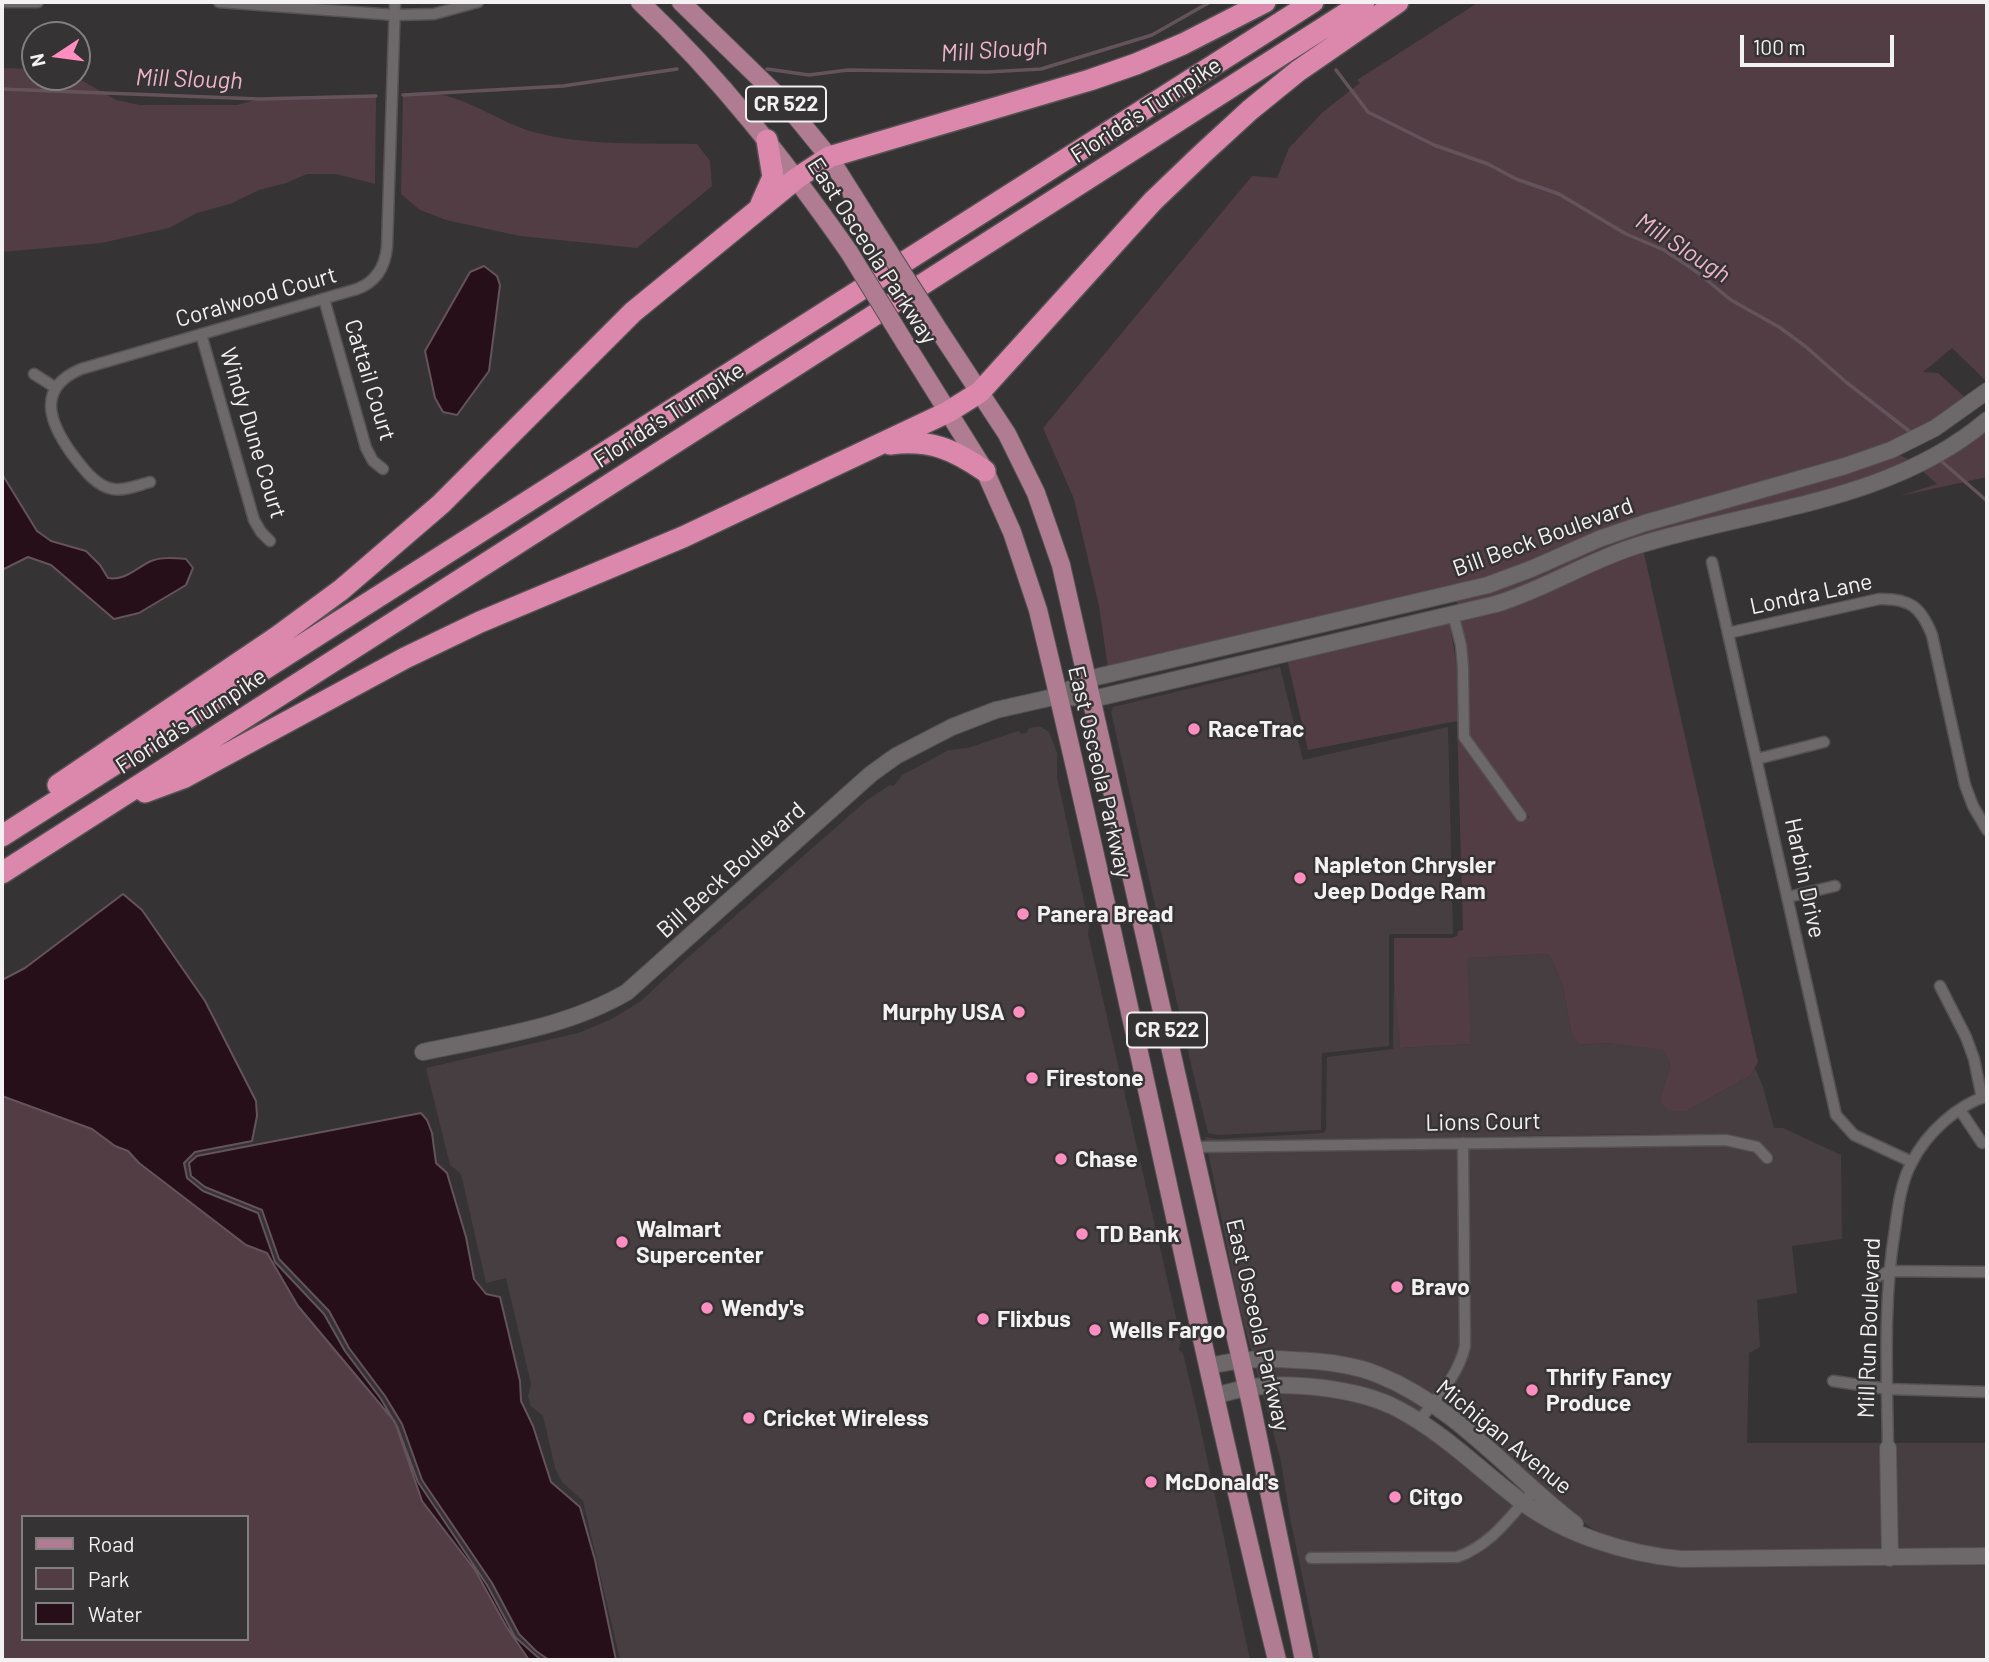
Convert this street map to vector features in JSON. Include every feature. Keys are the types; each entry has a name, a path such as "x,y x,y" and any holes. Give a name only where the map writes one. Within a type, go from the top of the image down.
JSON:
{"highway":[{"path":"2,825 93,760 277,637 341,590 440,504 633,312 797,178 829,157 1136,64 1183,44 1265,2"},
{"name":"Florida's Turnpike","path":"2,836 1313,2"},
{"name":"Florida's Turnpike","path":"2,873 1364,2"},
{"path":"107,806 183,778 405,658 480,622 683,537 948,412 980,391 1153,201 1250,110 1298,71 1398,2"},
{"path":"759,209 773,177 766,140"},
{"path":"874,446 909,442 935,444 963,456 985,471"}],"main road":[{"name":"East Osceola Parkway","path":"640,2 678,37 716,79 797,178 849,252 985,471 1012,532 1038,610 1245,1534 1277,1660"},
{"name":"East Osceola Parkway","path":"681,2 785,103 829,157 980,391 1019,458 1049,527 1093,699 1241,1359 1304,1660"}],"street":[{"path":"5,2 38,2"},
{"path":"219,2 395,15 433,14 478,2"},
{"name":"Coralwood Court","path":"56,388 63,379 81,369 368,284 382,269 387,255 395,2"},
{"name":"Cattail Court","path":"324,299 366,448 373,461 383,470"},
{"name":"Windy Dune Court","path":"201,334 254,520 270,541"},
{"path":"34,374 56,388 50,407 54,426 93,478 104,486 115,489 150,482"},
{"name":"Bill Beck Boulevard","path":"423,1052 569,1019 600,1008 628,992 870,774 939,733 985,714 1058,696 1088,679 1488,585 1645,523 1845,466 1891,450 1935,428 1987,391"},
{"name":"Bill Beck Boulevard","path":"1058,696 1093,699 1530,594 1603,558 1636,546 1693,529 1853,491 1893,476 1942,451 1982,425"},
{"name":"Harbin Drive","path":"1712,562 1836,1115 1854,1135 1912,1162"},
{"path":"1449,595 1461,645 1464,737 1521,816"},
{"name":"Londra Lane","path":"1728,633 1880,599 1897,599 1910,604 1924,615 1932,635 1965,785 1987,830"},
{"path":"1757,759 1824,742"},
{"path":"1788,897 1835,886"},
{"path":"1940,986 1966,1037 1984,1097"},
{"name":"Mill Run Boulevard","path":"1890,1558 1887,1389 1889,1271 1898,1209 1912,1162 1925,1142 1944,1122 1984,1097"},
{"path":"1960,1110 1982,1143"},
{"name":"Lions Court","path":"1193,1147 1726,1140 1757,1147 1767,1158"},
{"path":"1418,1422 1459,1364 1465,1346 1463,1143"},
{"path":"1871,1280 1889,1271 1987,1272"},
{"name":"Michigan Avenue","path":"1209,1366 1241,1359 1310,1361 1344,1365 1378,1374 1432,1404 1535,1489 1556,1510 1601,1541"},
{"path":"1833,1381 1887,1389 1987,1392"},
{"name":"Michigan Avenue","path":"1215,1396 1247,1388 1287,1386 1331,1389 1388,1405 1449,1442 1522,1503 1550,1520 1601,1541 1658,1557 1987,1556"},
{"path":"1311,1558 1457,1557 1472,1552 1486,1542 1535,1489"}],"shaded area":[{"name":"Napleton Chrysler Jeep Dodge Ram","path":"1280,667 1303,760 1448,727 1453,934 1389,934 1389,1046 1322,1053 1321,1130 1217,1135 1208,1133 1111,712 1113,707"},
{"path":"1041,727 1049,732 1057,753 1057,777 1089,925 1088,934 1181,1339 1179,1350 1183,1353 1198,1416 1250,1660 620,1660 583,1501 562,1482 555,1468 543,1416 531,1406 528,1396 531,1384 506,1278 486,1283 461,1174 450,1165 426,1068 578,1033 612,1019 641,1001 867,800 890,785 894,786 902,775 949,750 968,748 1018,731 1022,734 1029,728"},
{"path":"1549,954 1562,983 1571,1031 1578,1045 1607,1043 1664,1049 1670,1065 1660,1101 1687,1111 1751,1075 1755,1068 1774,1128 1783,1128 1841,1155 1842,1239 1792,1246 1797,1293 1757,1300 1760,1347 1749,1353 1747,1443 1882,1443 1884,1553 1659,1552 1603,1536 1560,1506 1440,1403 1464,1366 1471,1347 1469,1149 1725,1145 1753,1151 1766,1165 1775,1158 1762,1143 1726,1135 1646,1134 1206,1141 1205,1137 1217,1139 1324,1133 1327,1057 1393,1049 1394,983 1400,1048 1471,1044 1466,958"},
{"path":"1457,1149 1460,1339 1456,1357 1431,1397 1382,1370 1252,1354 1239,1306 1208,1152"},
{"path":"1255,1364 1343,1370 1376,1379 1423,1406 1416,1414 1401,1404 1259,1382"},
{"path":"1262,1392 1330,1394 1395,1413 1445,1446 1514,1504 1482,1538 1470,1547 1456,1552 1306,1553 1305,1563 1459,1562 1476,1556 1490,1546 1523,1510 1633,1557 1987,1562 1987,1660 1320,1660 1290,1518 1281,1461"},
{"path":"1894,1443 1987,1443 1987,1551 1896,1553"}],"green space":[{"path":"1479,2 1987,2 1987,382 1952,348 1923,372 1938,373 1968,400 1932,423 1885,446 1486,580 1108,668 1099,606 1074,499 1043,428 1252,176 1277,178 1289,148 1323,112 1360,83 1357,80"},
{"name":"Mill Slough","path":"2,68 21,69 21,91 91,91 91,86 116,100 140,105 237,105 259,99 376,96 375,184 336,174 307,174 259,190 230,204 197,213 169,228 101,243 2,252"},
{"path":"437,94 463,101 524,129 557,137 616,143 697,144 710,161 712,186 637,248 520,236 446,220 420,210 401,194 403,95"},
{"path":"1987,427 1987,477 1900,496 1937,484 1919,468"},
{"path":"1897,453 1910,461 1852,486 1691,524 1527,589 1458,607 1456,599 1601,544"},
{"path":"1643,549 1758,1062 1751,1075 1687,1111 1669,1111 1660,1101 1670,1065 1664,1050 1607,1043 1578,1045 1571,1031 1562,983 1549,954 1467,958 1471,1044 1400,1048 1394,983 1394,938 1452,938 1457,936 1458,931 1463,930 1457,721 1308,750 1287,659 1449,620 1457,668 1459,740 1520,823 1529,817 1470,736 1469,666 1460,618"},
{"path":"2,1096 92,1129 115,1146 128,1151 139,1163 246,1245 267,1253 298,1306 395,1423 422,1501 475,1570 506,1626 529,1660 2,1660"}],"water":[{"path":"484,266 497,276 500,285 489,371 457,415 443,412 435,398 425,351 470,272"},
{"path":"2,474 37,531 51,541 86,551 108,578 125,576 155,560 186,559 193,568 186,585 139,613 114,619 51,565 28,557 2,570"},
{"path":"123,894 142,910 205,1001 256,1101 257,1116 252,1141 195,1152 184,1163 187,1178 203,1191 258,1213 275,1262 324,1314 345,1351 381,1399 393,1420 298,1306 267,1253 246,1245 139,1163 128,1151 115,1146 92,1129 2,1096 2,980 25,968"},
{"path":"421,1113 432,1133 436,1163 447,1173 466,1237 474,1279 486,1294 500,1297 520,1381 521,1401 533,1426 551,1482 580,1507 595,1560 616,1660 549,1660 519,1634 492,1583 422,1480 402,1424 385,1396 349,1348 329,1311 279,1259 262,1210 205,1187 191,1176 189,1163 197,1156"},
{"path":"396,1424 418,1482 487,1585 515,1637 541,1660 529,1660 506,1626 475,1570 422,1501"}],"waterway":[{"name":"Mill Slough","path":"767,69 809,75 848,70 987,72 1041,69 1152,35 1210,2"},
{"name":"Mill Slough","path":"403,95 563,86 677,69"},
{"name":"Mill Slough","path":"1336,70 1368,112 1434,145 1559,194 1626,234 1664,250 1697,272 1731,300 1779,327 1805,346 1913,434"},
{"name":"Mill Slough","path":"2,89 259,99 376,96"},
{"name":"Mill Slough","path":"1939,459 1987,501"}],"place":[{"name":"RaceTrac","path":"1194,729"},
{"name":"Napleton Chrysler Jeep Dodge Ram","path":"1300,878"},
{"name":"Panera Bread","path":"1023,914"},
{"name":"Murphy USA","path":"1019,1012"},
{"name":"Firestone","path":"1032,1078"},
{"name":"Chase","path":"1061,1159"},
{"name":"TD Bank","path":"1082,1234"},
{"name":"Walmart Supercenter","path":"622,1242"},
{"name":"Bravo","path":"1397,1287"},
{"name":"Wendy's","path":"707,1308"},
{"name":"Flixbus","path":"983,1319"},
{"name":"Wells Fargo","path":"1095,1330"},
{"name":"Thrify Fancy Produce","path":"1532,1390"},
{"name":"Cricket Wireless","path":"749,1418"},
{"name":"McDonald's","path":"1151,1482"},
{"name":"Citgo","path":"1395,1497"}]}
